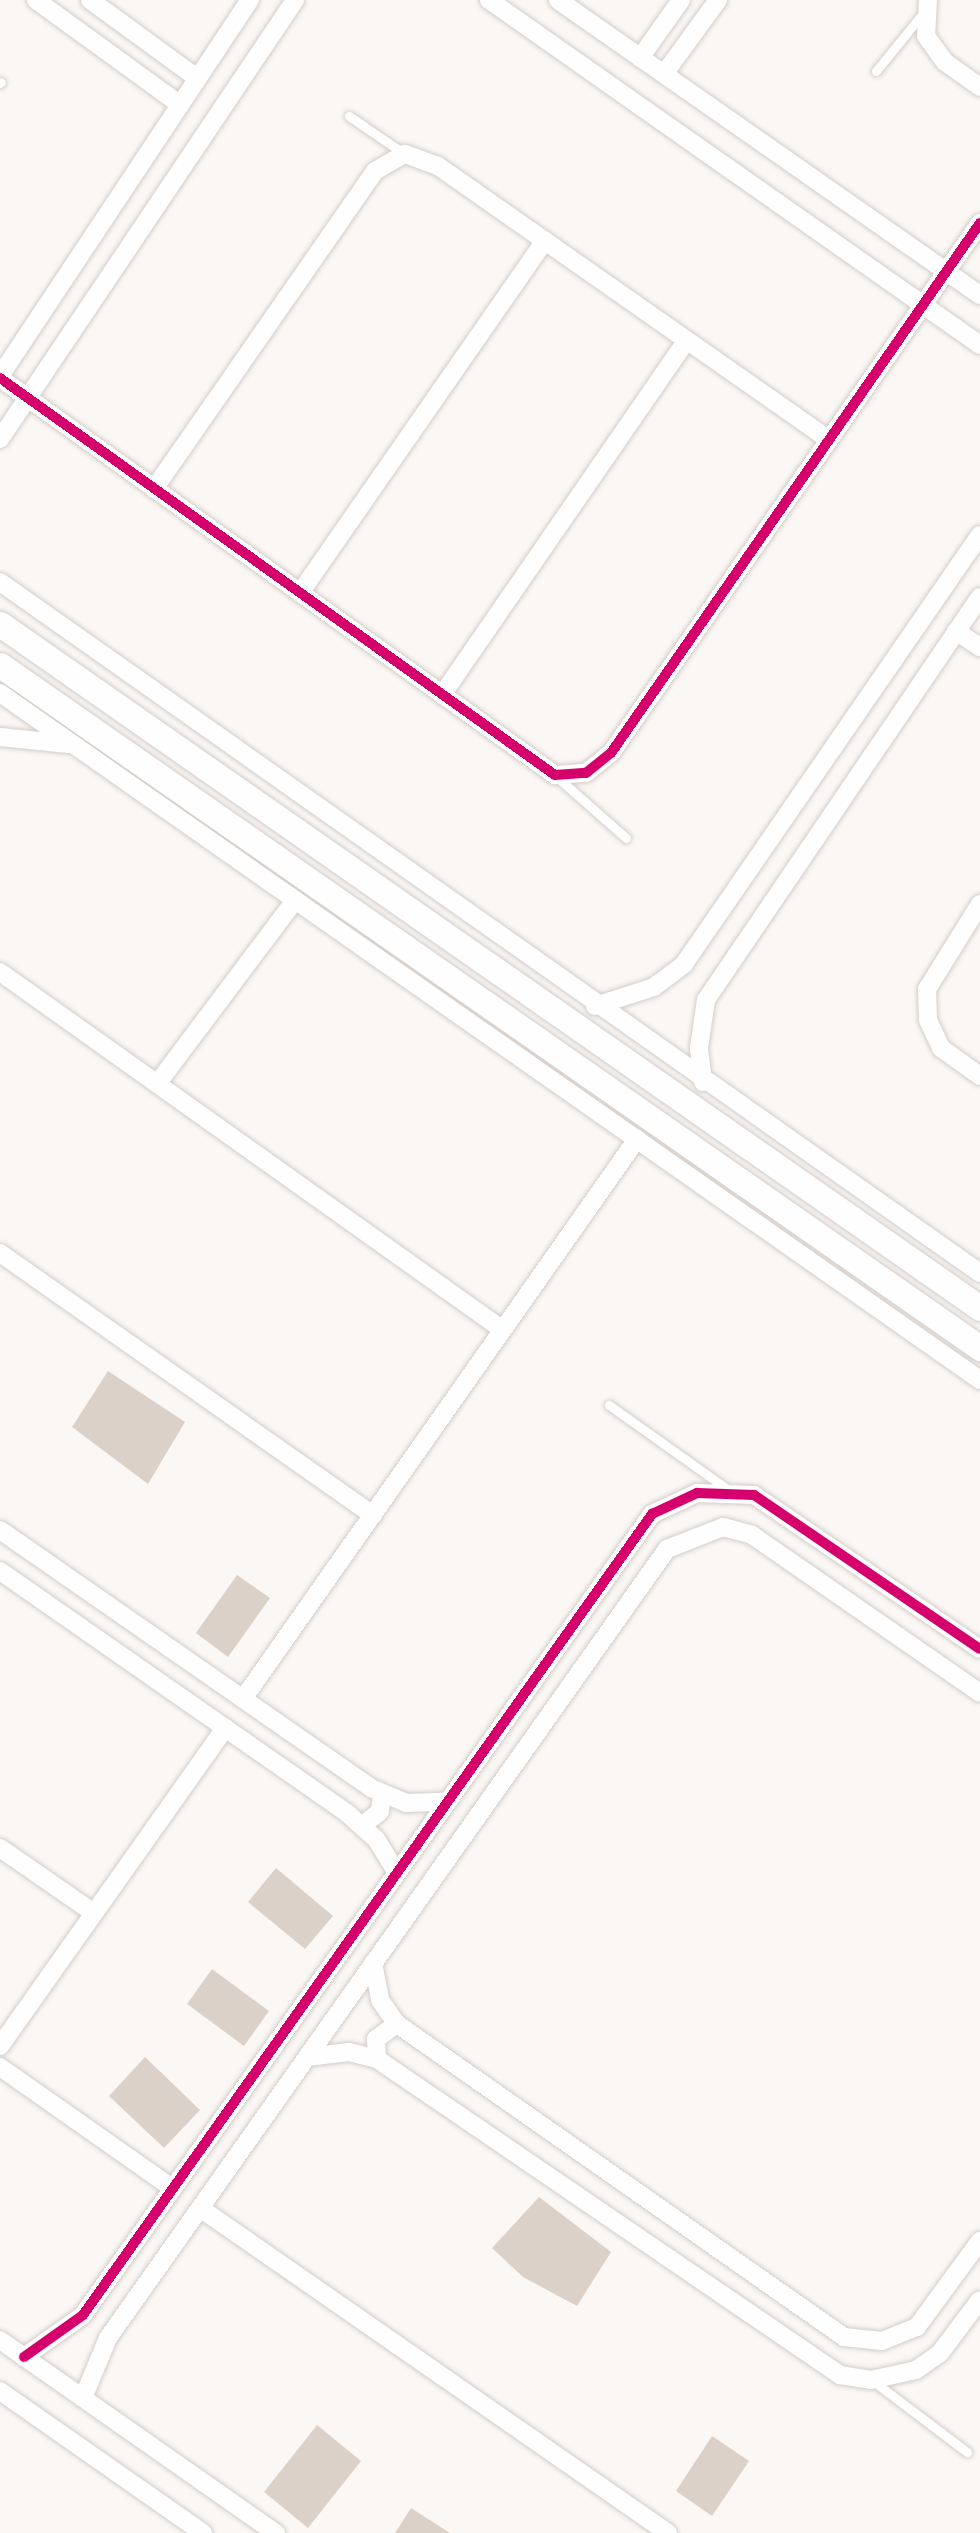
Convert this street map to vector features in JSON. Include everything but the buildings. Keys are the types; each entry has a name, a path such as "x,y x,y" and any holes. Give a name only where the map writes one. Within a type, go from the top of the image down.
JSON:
{"street":[{"path":"36,0 180,104"},
{"path":"90,0 197,78"},
{"path":"250,0 0,377 555,775 586,773 610,754 980,222"},
{"path":"0,439 295,0"},
{"path":"489,0 980,345"},
{"path":"558,0 980,295"},
{"path":"640,58 682,0"},
{"path":"664,74 718,0"},
{"path":"926,6 926,36 945,62 980,87"},
{"path":"154,489 375,171 405,154 423,157 828,439"},
{"path":"300,593 545,241"},
{"path":"442,695 687,340"},
{"path":"595,1006 669,978 720,912 980,534"},
{"path":"0,582 595,1006 980,1273"},
{"path":"703,1082 699,1048 706,1000 751,928 980,597"},
{"path":"0,624 980,1308"},
{"path":"956,631 980,647"},
{"path":"0,664 413,967 637,1140 980,1380"},
{"path":"0,693 296,900 413,967 980,1348"},
{"path":"0,737 72,744"},
{"path":"158,1084 296,900"},
{"path":"980,904 927,988 928,1020 941,1048 980,1076"},
{"path":"720,912 751,928"},
{"path":"0,972 503,1330"},
{"path":"243,1699 637,1140"},
{"path":"0,1254 373,1515"},
{"path":"24,2357 83,2316 640,1526 681,1498 727,1489 766,1501 980,1650"},
{"path":"83,2398 108,2338 656,1560 692,1534 723,1527 766,1542 980,1693"},
{"path":"0,1530 382,1794 418,1804 444,1802"},
{"path":"0,1571 363,1825 396,1870"},
{"path":"0,2046 225,1728"},
{"path":"363,1825 380,1811 382,1794"},
{"path":"0,1848 94,1913"},
{"path":"374,1964 380,2000 397,2024 844,2337 882,2341 917,2326 980,2241"},
{"path":"376,2059 376,2038 397,2024"},
{"path":"306,2058 334,2052 376,2059 825,2368 871,2380 929,2362 980,2300"},
{"path":"0,2066 172,2188"},
{"path":"200,2208 668,2533"},
{"path":"83,2316 88,2329 108,2338"},
{"path":"0,2340 276,2533"},
{"path":"0,2390 204,2533"}],"lane":[{"path":"876,71 926,6"},
{"path":"349,116 405,154"},
{"path":"555,775 626,838"},
{"path":"609,1405 727,1489"},
{"path":"871,2380 967,2452"}],"cycle path":[{"path":"0,378 555,775 586,773 611,753 980,223"},
{"path":"24,2357 83,2315 652,1514 697,1493 754,1495 980,1649"}]}
